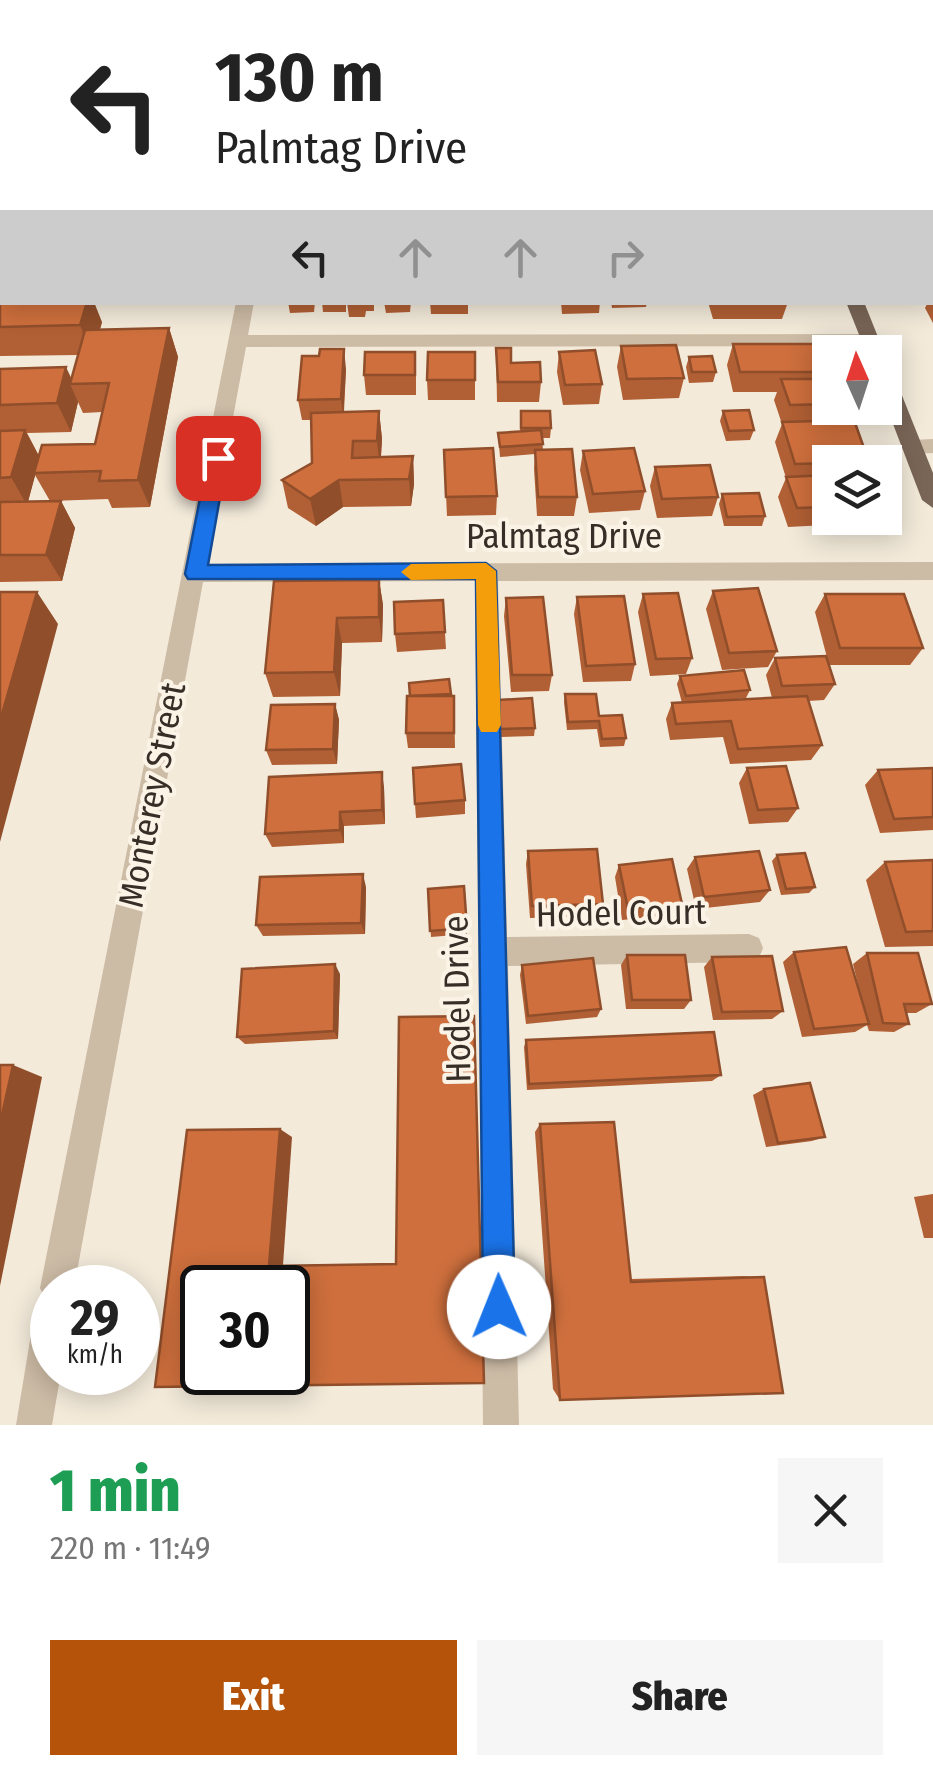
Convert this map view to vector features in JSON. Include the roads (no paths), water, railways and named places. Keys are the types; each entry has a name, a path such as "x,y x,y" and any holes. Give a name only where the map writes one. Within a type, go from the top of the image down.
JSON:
{"main road":[{"path":"856,305 868,335"},
{"path":"902,409 923,447 933,500"}],"street":[{"name":"Monterey Street","path":"61,1265 245,305"},
{"path":"239,342 812,346"},
{"name":"Hodel Drive","path":"486,571 501,1425"},
{"name":"Palmtag Drive","path":"196,574 933,572"},
{"name":"Hodel Court","path":"494,952 748,948"},
{"path":"34,1425 39,1395"}]}
